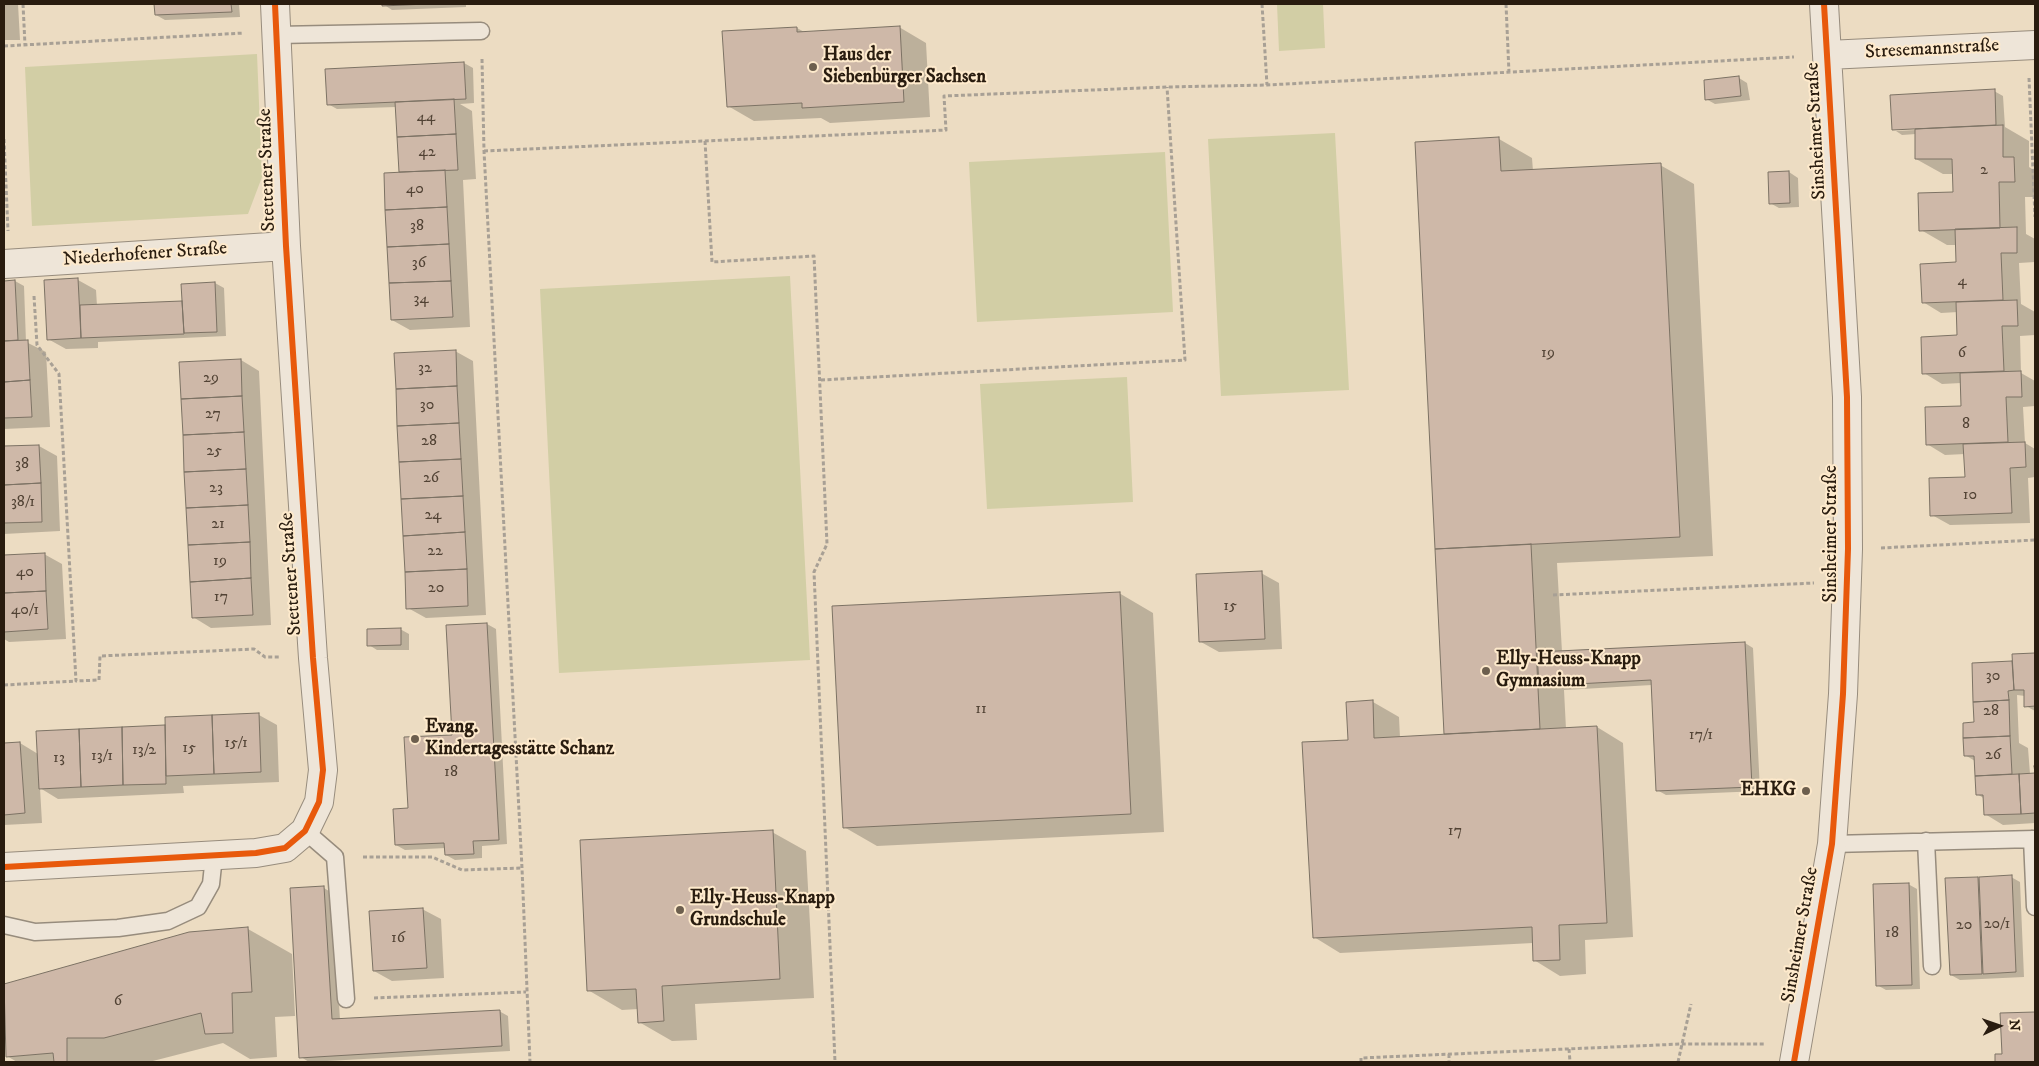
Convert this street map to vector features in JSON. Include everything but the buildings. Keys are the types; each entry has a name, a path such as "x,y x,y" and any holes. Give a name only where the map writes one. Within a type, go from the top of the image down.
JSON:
{"street":[{"name":"Stettener Straße","path":"4,867 256,854 285,848 305,830 319,802 323,770 313,658 286,246 275,4"},
{"name":"Sinsheimer Straße","path":"1796,1053 1832,844 1843,694 1848,549 1846,397 1824,4"},
{"name":"Stresemannstraße","path":"1828,55 2032,45"},
{"name":"Niederhofener Straße","path":"15,263 286,246"}],"lane":[{"path":"277,33 481,31"},
{"path":"305,830 335,857 346,999"},
{"path":"1832,844 2034,839 2035,907"},
{"path":"1926,841 1932,966"},
{"path":"4,925 35,932 118,928 168,921 198,907 211,884 214,856"}],"path":[{"path":"23,4 25,45"},
{"path":"1262,4 1267,85"},
{"path":"1506,4 1509,73"},
{"path":"481,31 484,151 522,868 530,1062"},
{"path":"4,46 277,33"},
{"path":"2032,45 2035,217"},
{"path":"484,151 946,130 944,96 1267,85 1828,55"},
{"path":"820,380 1185,360 1167,87"},
{"path":"4,139 15,263 38,346 59,374 76,681"},
{"path":"705,141 712,262 814,256 827,544 814,572 835,1062"},
{"path":"1848,549 2035,540"},
{"path":"1553,595 1847,582"},
{"path":"4,685 99,680 100,656 254,649 265,657 313,658"},
{"path":"335,857 432,856 462,870 522,868"},
{"path":"346,999 526,992"},
{"path":"1678,1062 1691,1004"},
{"path":"1361,1062 1361,1058 1681,1044 1796,1053"},
{"path":"1569,1049 1570,1062"},
{"path":"1449,1054 1449,1062"}],"shaded area":[{"path":"1277,4 1323,4 1325,48 1279,51"},
{"path":"257,54 262,177 248,214 32,226 25,67"},
{"path":"1335,133 1349,390 1221,396 1208,139"},
{"path":"1165,152 1173,312 977,322 969,162"},
{"path":"790,276 810,660 559,673 540,289"},
{"path":"1127,377 1133,502 987,509 980,384"}],"cycle path":[{"path":"4,867 256,853 285,848 305,831 319,802 323,770 313,658 286,246 275,4"},
{"path":"1794,1062 1832,844 1843,694 1848,549 1847,397 1824,4"}],"place":[{"name":"Haus der Siebenbürger Sachsen","path":"813,67"},
{"name":"Elly-Heuss-Knapp Gymnasium","path":"1486,671"},
{"name":"Evang. Kindertagesstätte Schanz","path":"415,739"},
{"name":"EHKG","path":"1806,791"},
{"name":"Elly-Heuss-Knapp Grundschule","path":"680,910"}]}
